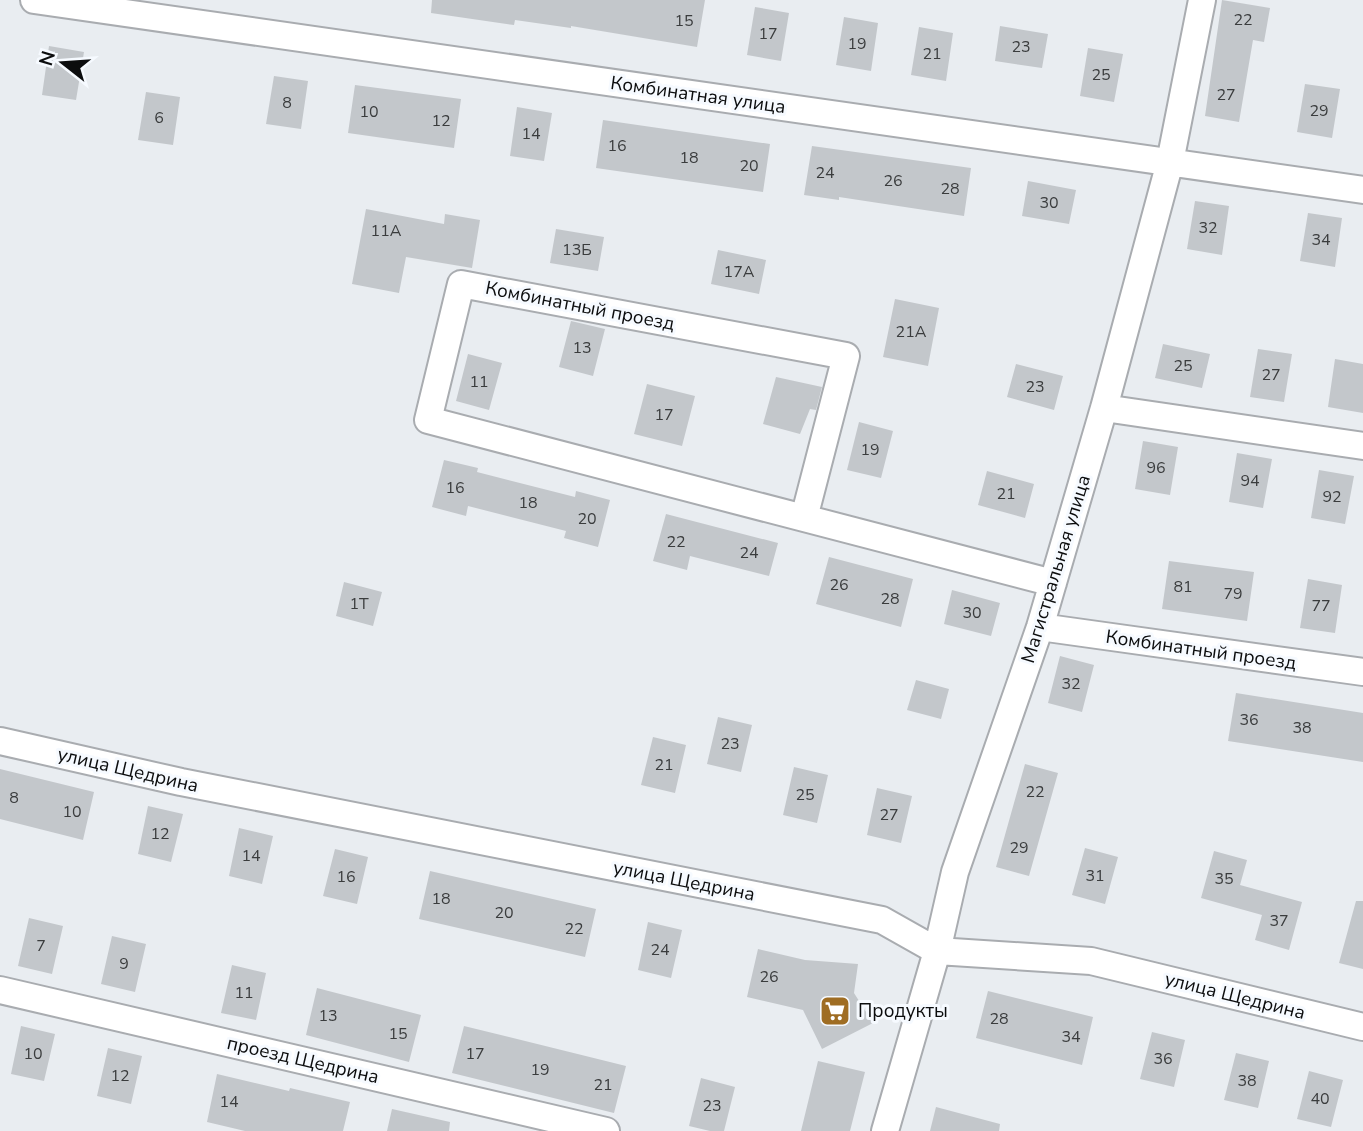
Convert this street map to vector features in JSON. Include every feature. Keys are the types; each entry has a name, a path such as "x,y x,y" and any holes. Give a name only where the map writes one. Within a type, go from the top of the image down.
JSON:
{"street":[{"name":"Комбинатная улица","path":"34,0 1363,190"},
{"name":"Магистральная улица","path":"886,1131 937,951 955,872 1040,627 1104,408 1170,162 1202,0"},
{"name":"Комбинатный проезд","path":"804,518 846,356 461,284 428,420 1053,583"},
{"path":"1104,408 1363,446"},
{"name":"Комбинатный проезд","path":"1040,627 1363,672"},
{"name":"улица Щедрина","path":"0,741 181,782 882,920 937,951 1091,961 1363,1027"},
{"name":"проезд Щедрина","path":"0,989 606,1131"}],"building":[{"path":"432,0 705,0 697,47 571,26 515,20 514,25 431,13"},
{"path":"1222,0 1270,8 1264,42 1253,40 1239,122 1205,116"},
{"path":"755,7 789,13 781,61 747,55"},
{"path":"844,17 878,23 871,71 836,65"},
{"path":"1000,26 1048,34 1042,68 995,61"},
{"path":"919,27 953,33 946,81 911,75"},
{"path":"49,46 84,52 76,100 42,95"},
{"path":"1088,48 1123,54 1114,102 1080,96"},
{"path":"274,76 308,81 301,129 266,124"},
{"path":"1305,84 1340,89 1332,138 1297,132"},
{"path":"355,85 461,99 454,148 348,133"},
{"path":"146,92 180,97 173,145 138,140"},
{"path":"517,107 552,113 544,161 510,156"},
{"path":"603,120 770,144 763,192 596,168"},
{"path":"812,146 971,168 964,216 839,197 839,200 804,195"},
{"path":"1028,181 1076,190 1069,224 1022,216"},
{"path":"1195,201 1229,206 1222,255 1187,249"},
{"path":"366,209 444,224 445,214 480,220 472,268 406,257 399,293 352,284"},
{"path":"1308,213 1342,218 1335,267 1300,261"},
{"path":"556,229 604,237 598,271 550,263"},
{"path":"718,250 766,260 759,294 711,284"},
{"path":"895,299 939,308 928,366 883,357"},
{"path":"571,321 605,329 593,376 559,367"},
{"path":"1163,344 1210,354 1202,388 1155,378"},
{"path":"1258,349 1292,354 1284,402 1250,397"},
{"path":"468,354 502,363 489,410 456,401"},
{"path":"1335,359 1363,364 1363,413 1328,407"},
{"path":"1016,364 1063,376 1054,410 1007,397"},
{"path":"776,377 822,387 816,410 810,409 800,434 763,424"},
{"path":"647,384 695,396 682,446 634,434"},
{"path":"859,422 893,431 881,478 847,470"},
{"path":"1143,441 1178,447 1170,495 1135,489"},
{"path":"1237,453 1272,459 1263,508 1229,502"},
{"path":"444,460 478,468 477,472 575,497 576,491 610,500 598,547 564,538 566,531 468,506 466,516 432,507"},
{"path":"1319,470 1354,476 1345,524 1311,518"},
{"path":"987,471 1034,484 1025,518 978,505"},
{"path":"666,514 778,543 769,576 690,556 687,570 653,561"},
{"path":"829,557 913,579 901,627 816,604"},
{"path":"1169,561 1254,572 1247,621 1162,609"},
{"path":"1308,579 1342,585 1335,633 1300,628"},
{"path":"344,582 382,592 373,626 336,616"},
{"path":"952,590 1000,603 991,636 944,624"},
{"path":"1060,656 1094,665 1082,712 1048,703"},
{"path":"916,680 949,689 941,719 907,710"},
{"path":"1236,693 1363,713 1363,762 1228,741"},
{"path":"718,717 752,725 741,772 707,764"},
{"path":"653,737 686,745 675,793 641,785"},
{"path":"1025,764 1058,773 1029,876 996,867"},
{"path":"794,767 828,775 817,823 783,815"},
{"path":"0,769 94,792 83,840 0,819"},
{"path":"877,788 912,796 901,843 867,835"},
{"path":"148,806 183,814 171,862 138,854"},
{"path":"239,828 273,836 262,884 229,876"},
{"path":"1085,848 1118,857 1105,904 1072,895"},
{"path":"335,849 368,857 357,904 323,896"},
{"path":"1214,851 1247,860 1240,885 1302,902 1289,950 1255,940 1262,915 1201,898"},
{"path":"430,871 596,909 585,957 419,919"},
{"path":"1356,901 1363,901 1363,969 1339,963"},
{"path":"29,918 63,926 52,974 18,966"},
{"path":"648,922 682,930 671,978 638,970"},
{"path":"112,936 146,944 135,992 101,984"},
{"name":"Продукты","path":"758,949 805,960 858,964 854,993 873,1023 822,1049 803,1010 747,997"},
{"path":"232,965 266,973 256,1020 221,1013"},
{"path":"317,988 421,1015 409,1062 306,1035"},
{"path":"988,991 1093,1017 1082,1065 976,1038"},
{"path":"21,1026 55,1034 44,1081 11,1074"},
{"path":"464,1026 626,1066 614,1113 452,1073"},
{"path":"1152,1032 1185,1040 1174,1087 1140,1079"},
{"path":"108,1048 142,1056 131,1104 97,1096"},
{"path":"1236,1053 1269,1061 1258,1108 1224,1100"},
{"path":"818,1061 865,1072 850,1131 801,1131"},
{"path":"1309,1071 1343,1080 1331,1127 1297,1119"},
{"path":"217,1074 350,1102 343,1131 245,1131 207,1122"},
{"path":"701,1078 735,1087 724,1131 689,1126"},
{"path":"936,1107 1000,1124 999,1131 930,1131"},
{"path":"392,1109 450,1122 449,1131 387,1131"}],"place":[{"name":"Продукты","path":"835,1011"}]}
